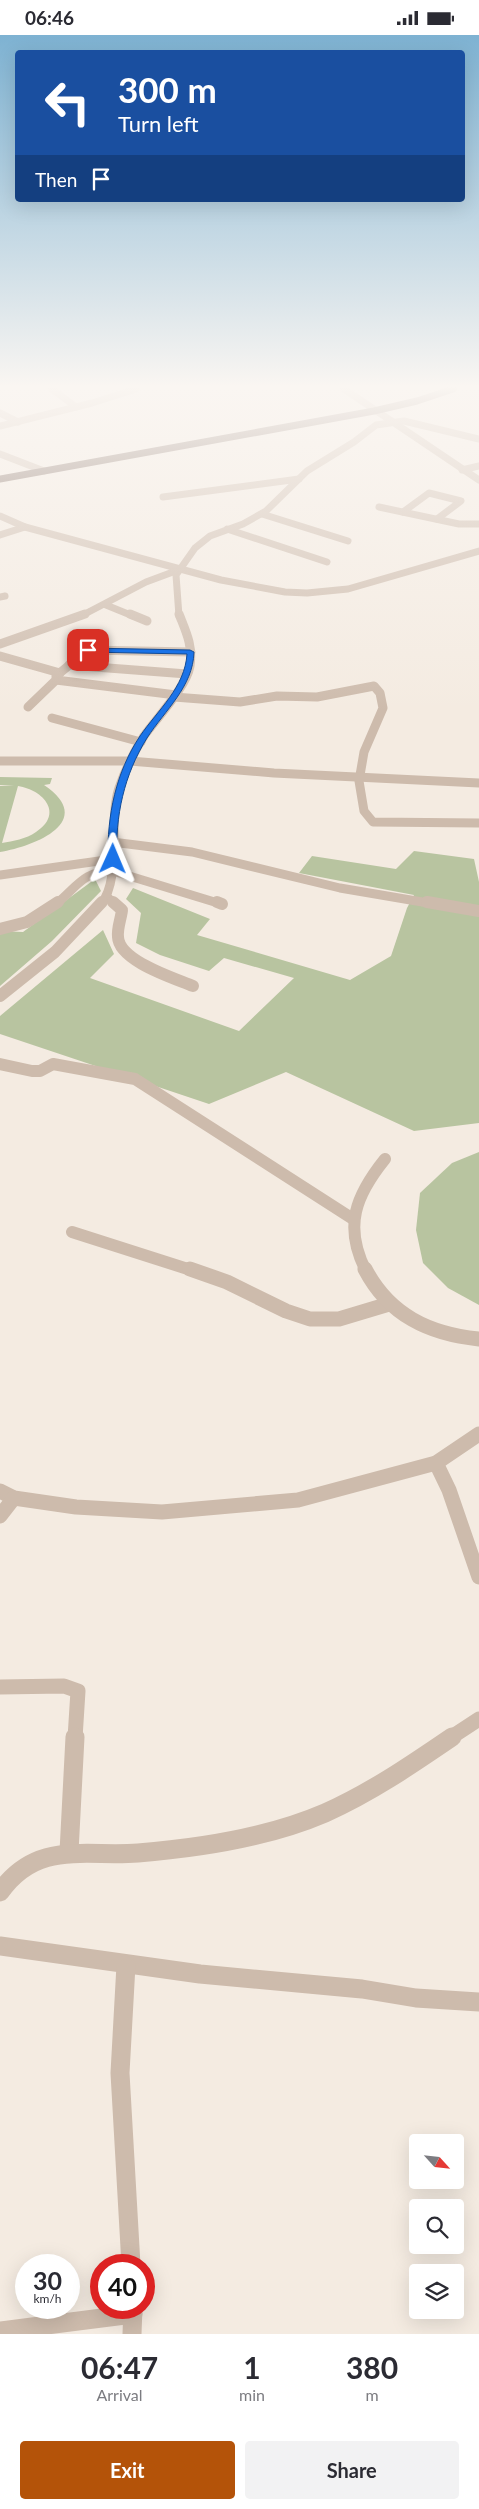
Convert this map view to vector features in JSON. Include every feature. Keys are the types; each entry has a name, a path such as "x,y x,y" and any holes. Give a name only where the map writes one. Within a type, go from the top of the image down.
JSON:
{"street":[{"path":"163,497 168,496"},
{"path":"0,996 55,952 107,897 113,871 112,842 118,790 130,761 141,742 175,696 187,674 190,652 189,635 177,605 176,575 201,541 262,514 281,496"},
{"path":"403,512 425,496"},
{"path":"437,519 461,501 442,496"},
{"path":"379,507 459,524 479,524"},
{"path":"262,514 348,541"},
{"path":"0,516 25,527 181,569 270,590 319,593 360,587 479,551"},
{"path":"0,535 25,527"},
{"path":"227,529 327,561"},
{"path":"0,644 51,628 106,605 146,582 181,569"},
{"path":"106,605 147,621"},
{"path":"28,707 69,665 88,650 190,652"},
{"path":"0,656 58,676 175,696 240,702 277,696 318,697 374,686 383,697 384,707 381,717 366,745 358,791 368,818 373,822 479,823"},
{"path":"69,665 187,674"},
{"path":"52,718 141,742"},
{"path":"0,761 130,761 274,773 479,783"},
{"path":"112,842 192,852 340,888 479,911"},
{"path":"0,875 113,859"},
{"path":"0,929 29,923 43,915 89,874 98,871 113,871 222,903"},
{"path":"107,897 122,910 117,939 124,953 133,959 193,986"},
{"path":"0,1064 40,1071 53,1064 135,1079 353,1219"},
{"path":"385,1159 369,1179 360,1197 353,1219 359,1256 365,1272 389,1304 417,1325 466,1339 479,1339"},
{"path":"72,1232 113,1248 226,1282 306,1318 324,1320 365,1313 389,1304"},
{"path":"0,1491 14,1498 76,1507 162,1512 298,1500 360,1485 436,1463 479,1434"},
{"path":"436,1463 449,1490 479,1577"},
{"path":"0,1516 14,1498"},
{"path":"0,1687 64,1686 78,1691 69,1852"},
{"path":"0,1892 7,1881 38,1859 69,1852 118,1854 180,1848 255,1836 303,1821 346,1802 391,1777 479,1719"},
{"path":"0,1946 126,1965 362,1989 416,1998 479,2002"},
{"path":"126,1965 120,2073 129,2254"},
{"path":"0,2331 52,2323 122,2319"}],"green space":[{"path":"0,777 52,778 50,784 44,785 59,798 65,810 63,820 55,830 44,838 0,852 0,786 14,786 0,785","holes":["18,786 27,788 43,798 47,804 49,818 36,832 2,843"]},
{"path":"414,851 474,859 479,882 479,1123 414,1131 286,1072 209,1104 0,1034 0,1016 103,930 114,954 90,978 239,1031 294,978 224,958 209,971 160,955 136,943 141,913 126,899 133,888 210,919 197,935 350,980 391,956 407,908 414,895 299,873 312,856 396,869"},
{"path":"95,879 101,891 52,941 0,986 0,931 23,932"},
{"path":"479,1152 479,1305 448,1288 423,1263 416,1230 420,1193 452,1163"}],"route":[{"path":"88,650 190,652 190,667 182,685 144,737 130,761 118,790 112,842 113,859"}]}
